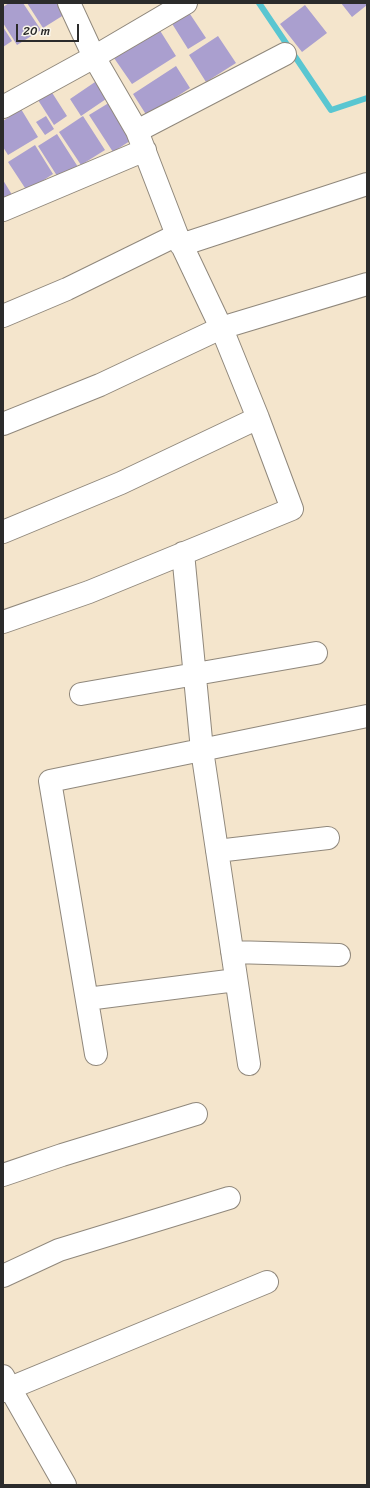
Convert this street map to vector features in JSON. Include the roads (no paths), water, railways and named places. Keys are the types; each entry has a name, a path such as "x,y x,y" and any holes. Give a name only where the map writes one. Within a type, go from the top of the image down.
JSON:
{"street":[{"path":"3,622 89,592 292,508 258,418 221,328 179,240 141,140 94,57 69,3"},
{"path":"3,107 94,57 186,3"},
{"path":"3,210 141,140 285,54"},
{"path":"3,316 179,240 367,184"},
{"path":"3,424 100,385 221,328 367,284"},
{"path":"3,532 121,483 258,418"},
{"path":"183,553 202,750 249,1064"},
{"path":"81,694 316,654"},
{"path":"96,1054 50,781 367,716"},
{"path":"217,851 328,838"},
{"path":"232,952 339,955"},
{"path":"87,999 236,980"},
{"path":"3,1175 62,1155 196,1114"},
{"path":"3,1276 59,1250 230,1198"},
{"path":"65,1485 5,1385 267,1282"}],"waterway":[{"path":"259,3 331,110 367,98"}]}
